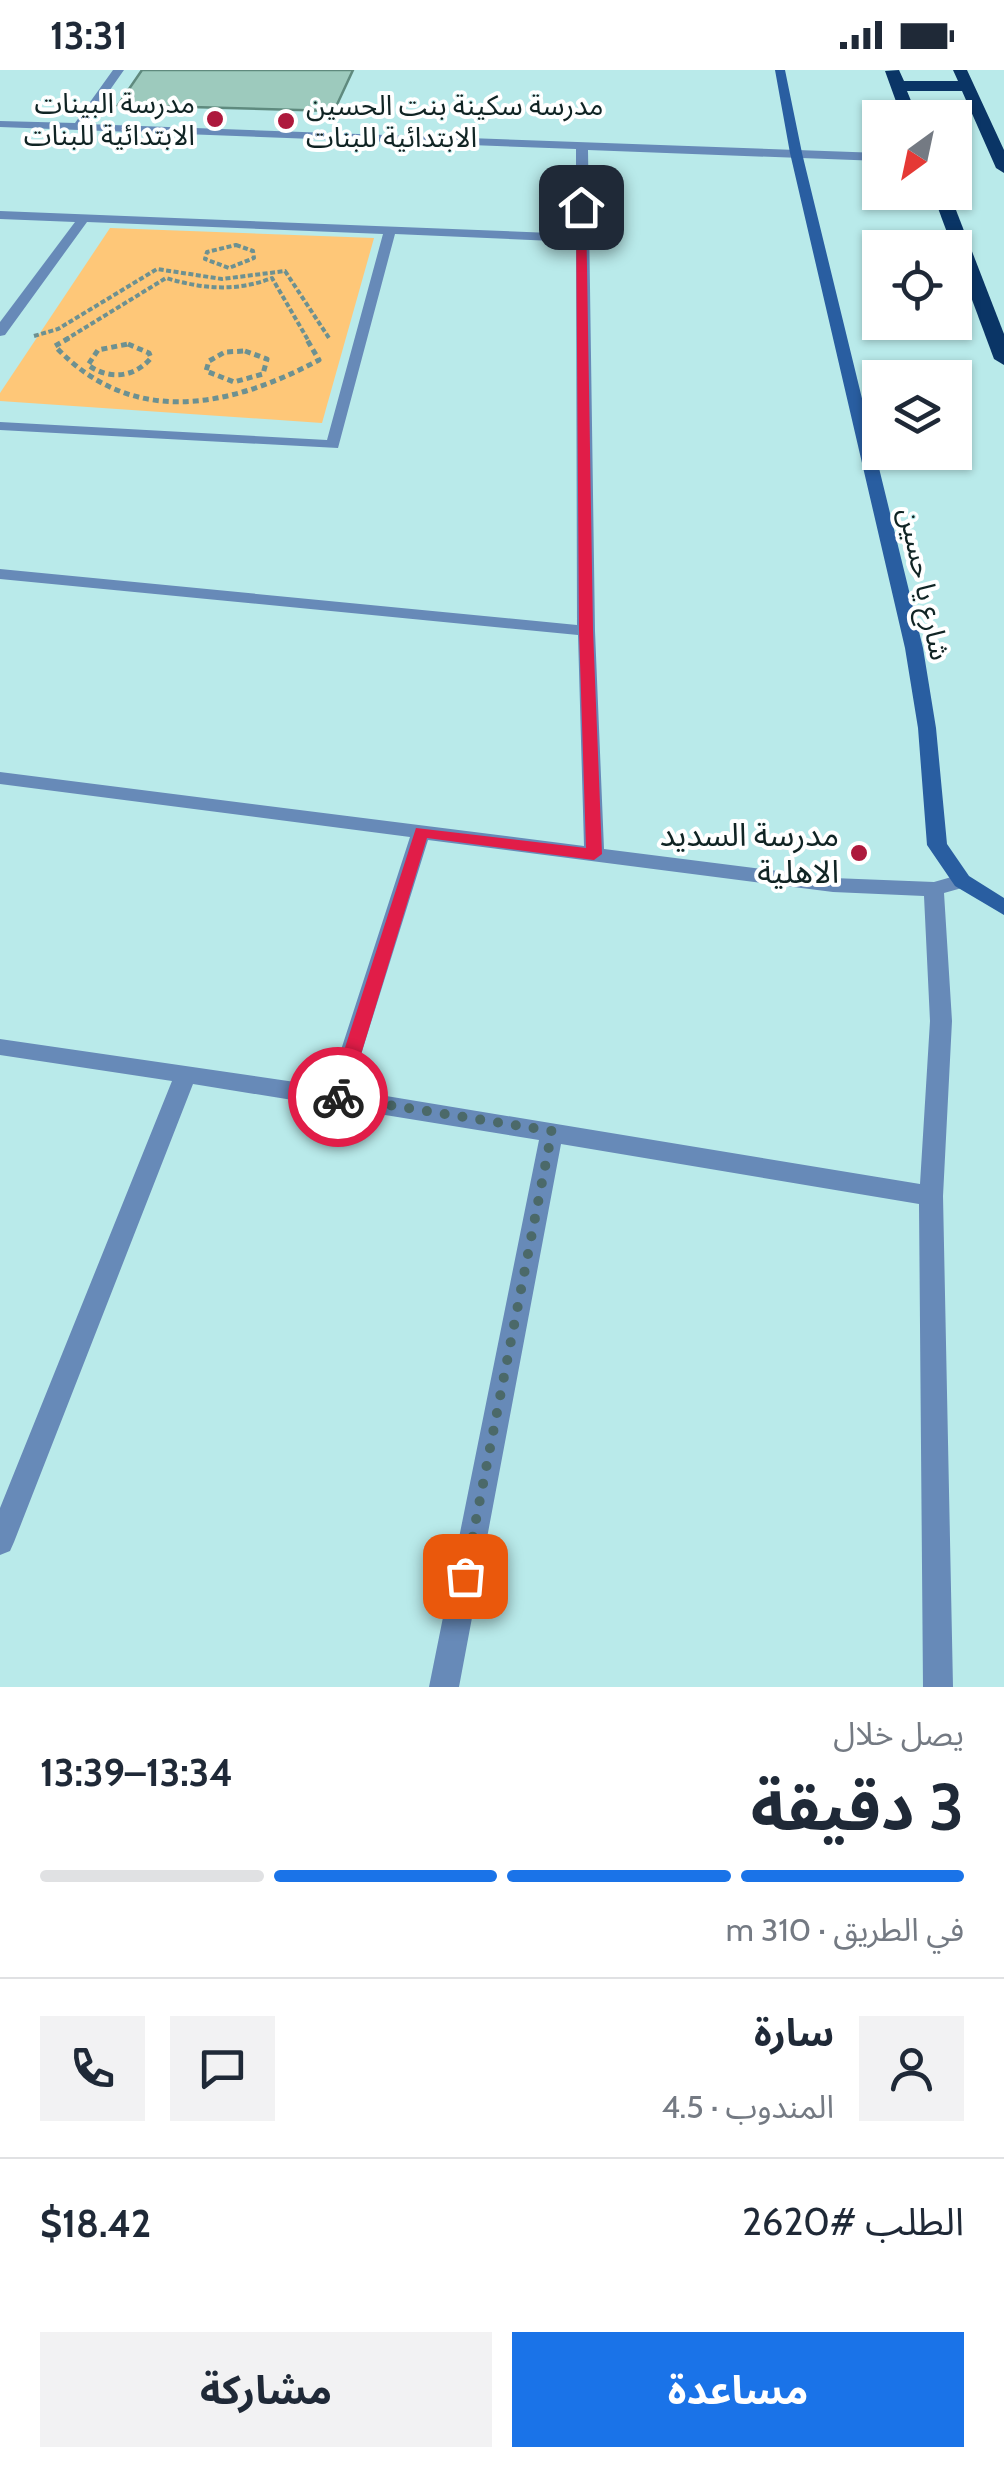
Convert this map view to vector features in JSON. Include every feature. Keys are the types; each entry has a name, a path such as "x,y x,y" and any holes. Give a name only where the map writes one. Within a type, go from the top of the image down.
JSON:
{"highway":[{"path":"895,78 964,78 1004,168"},
{"path":"947,210 1004,359"}],"main road":[{"name":"شارع يا حسين","path":"780,70 796,153 914,648 927,728 937,845 962,881 1004,908"}],"street":[{"path":"78,127 119,70"},
{"path":"0,124 862,156"},
{"path":"582,144 586,630 594,854"},
{"path":"0,215 580,238"},
{"path":"0,332 83,218"},
{"path":"0,426 332,445 390,230"},
{"path":"0,574 586,630"},
{"path":"0,778 834,885 934,889 962,881"},
{"path":"337,1097 422,832"},
{"path":"934,889 941,1020 932,1196 938,1687"},
{"path":"0,1047 552,1131 932,1196"},
{"path":"0,1542 186,1074"},
{"path":"444,1687 552,1131"}],"path":[{"path":"228,245 253,251 250,262 226,267 208,263 205,256 228,245"},
{"path":"218,289 226,267"},
{"path":"33,336 58,330 157,268 177,270 191,277 222,279 286,271 329,338"},
{"path":"166,278 218,289 255,286 272,278 319,360 267,385 178,402 120,395 70,368 55,346 166,278"},
{"path":"118,344 138,346 151,358 144,368 116,375 98,372 88,364 91,354 118,344"},
{"path":"256,378 269,364 255,352 225,352 206,366 206,371 218,380 256,378 267,385"},
{"path":"70,368 88,364"}],"shaded area":[{"path":"110,228 374,238 322,423 0,401 0,393"}],"building":[{"path":"142,70 353,70 334,111 118,105"}],"way so far":[{"path":"338,1097 552,1131 465,1576"}],"place":[{"name":"مدرسة البينات الابتدائية للبنات","path":"215,119"},
{"name":"مدرسة سكينة بنت الحسين الابتدائية للبنات","path":"286,121"},
{"name":"مدرسة السديد الاهلية","path":"859,853"}],"route":[{"path":"338,1097 422,832 594,854 586,630 581,207"}]}
